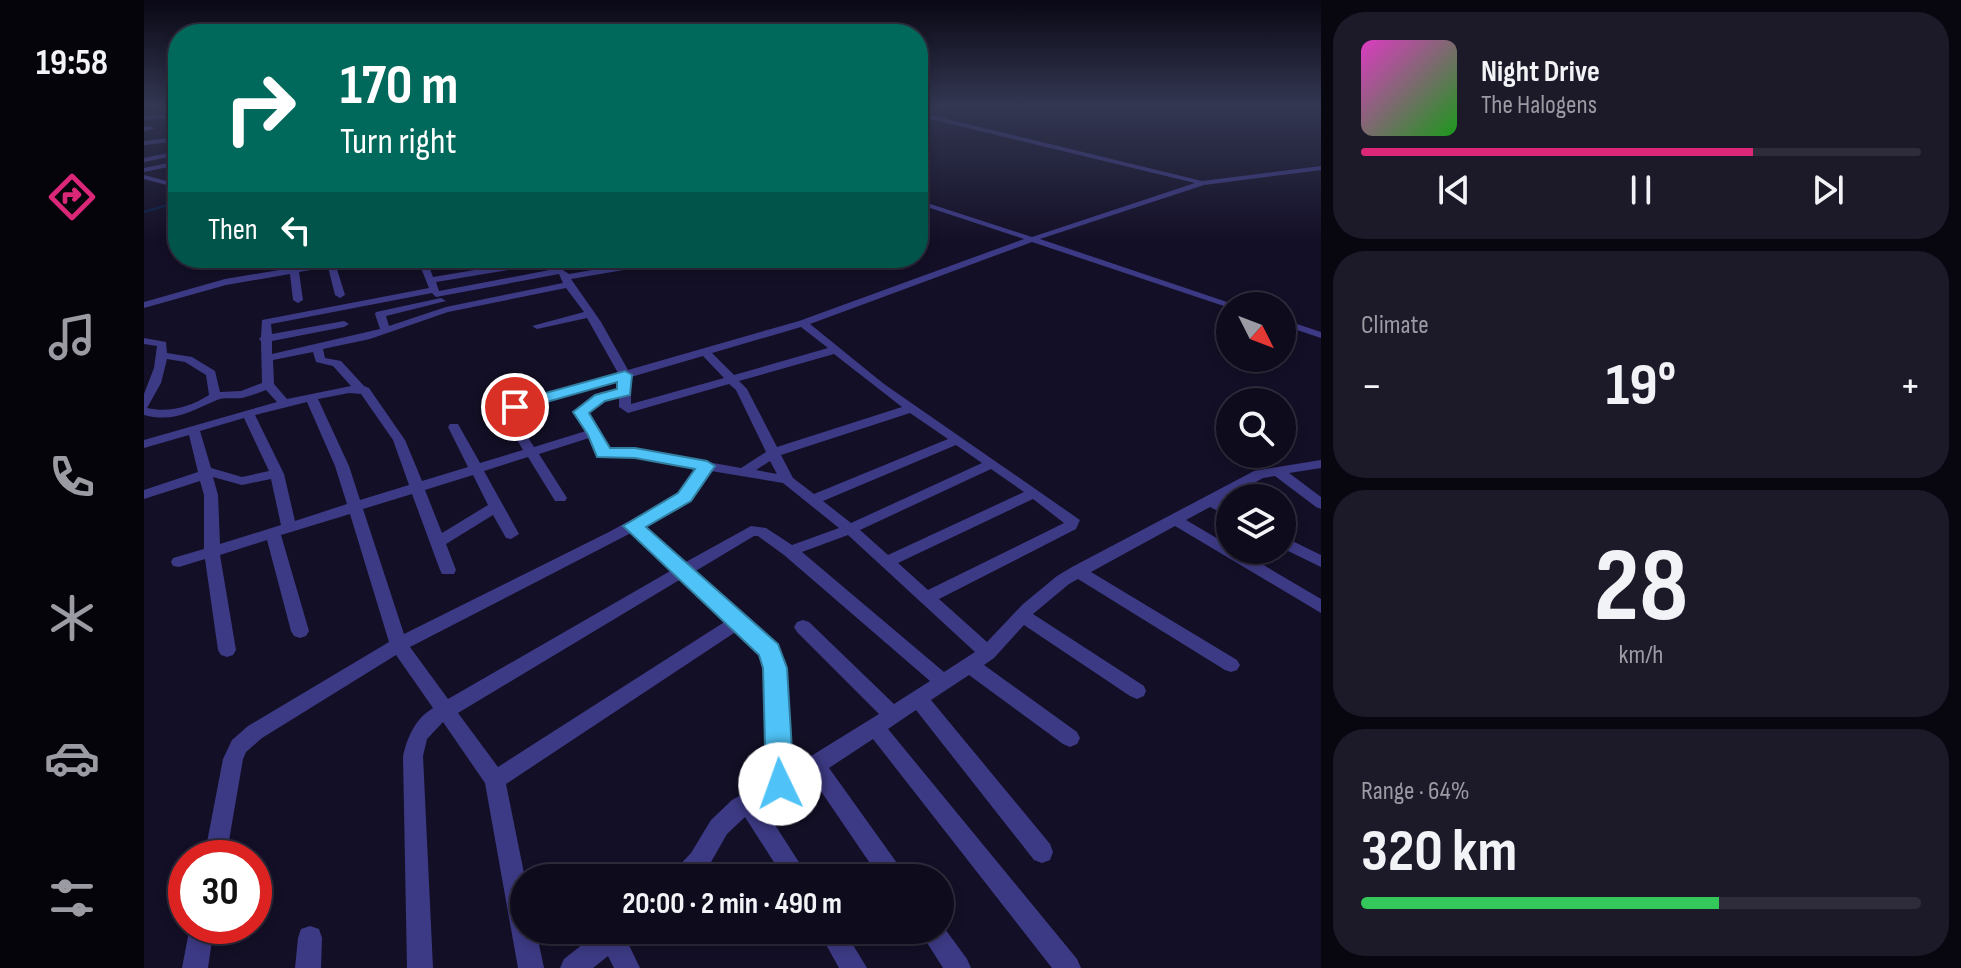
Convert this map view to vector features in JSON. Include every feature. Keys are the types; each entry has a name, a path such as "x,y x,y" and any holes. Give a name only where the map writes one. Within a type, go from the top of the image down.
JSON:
{"street":[{"path":"1072,151 1203,183"},
{"path":"144,160 168,155"},
{"path":"144,170 168,165"},
{"path":"560,498 529,452 513,413 625,375 803,323 1030,240 1203,183 1321,168"},
{"path":"144,177 168,182"},
{"path":"928,205 1216,300"},
{"path":"144,305 225,282 300,268"},
{"path":"332,268 340,295"},
{"path":"424,268 438,295"},
{"path":"385,330 380,314 528,268"},
{"path":"286,405 268,385 264,324 269,320 438,295 567,281 626,268"},
{"path":"294,269 298,300"},
{"path":"267,358 385,330 414,318 438,295 560,271 590,314 625,375 625,407 631,409 834,350"},
{"path":"537,326 590,314"},
{"path":"803,323 912,408 1073,523 926,598"},
{"path":"264,339 344,324"},
{"path":"1296,327 1321,335"},
{"path":"287,353 296,333"},
{"path":"144,341 161,342 162,355 145,403 159,414 191,409 215,396 243,394 268,385"},
{"path":"317,347 320,360 337,363 360,389"},
{"path":"705,352 741,389 787,480 850,529 988,653"},
{"path":"162,355 184,357 211,373 215,396"},
{"path":"144,444 311,398 365,390 399,440 448,570"},
{"path":"625,392 600,398 581,410 607,455 635,453 787,480"},
{"path":"311,398 342,466 399,645 495,780 531,968"},
{"path":"742,473 773,453 912,408"},
{"path":"249,415 277,474 281,529 300,631"},
{"path":"454,427 511,534"},
{"path":"194,431 213,516 212,552 227,650"},
{"path":"179,562 354,505 594,433"},
{"path":"813,500 957,440"},
{"path":"790,551 850,529 992,464"},
{"path":"696,864 719,827 748,802 815,766 988,653 1023,616 1078,571 1259,474 1320,465"},
{"path":"218,840 233,759 239,746 255,732 399,645 684,497 707,466"},
{"path":"1276,470 1321,504"},
{"path":"144,495 216,471 242,481 277,474"},
{"path":"886,562 1034,493"},
{"path":"1211,501 1216,504"},
{"path":"438,542 496,507"},
{"path":"1174,519 1321,607"},
{"path":"633,526 739,621 773,658 780,784"},
{"path":"420,968 413,756 418,736 433,718 751,531 761,531 790,551 943,682"},
{"path":"1296,549 1321,562"},
{"path":"1078,571 1231,665"},
{"path":"1023,616 1137,691"},
{"path":"495,780 597,717 622,696 739,621"},
{"path":"803,627 885,721 1068,968"},
{"path":"970,665 1070,738"},
{"path":"918,699 1042,852"},
{"path":"815,766 884,864"},
{"path":"748,802 788,864"},
{"path":"308,968 310,938"},
{"path":"195,968 199,944"},
{"path":"573,968 602,944"},
{"path":"619,944 627,968"},
{"path":"839,944 854,968"},
{"path":"941,944 958,968"}],"waterway":[{"path":"144,212 168,205"}],"route":[{"path":"515,407 625,375 625,392 600,398 580,413 596,435 603,454 635,453 707,466 684,497 633,526 770,651 775,668 780,784"}]}
